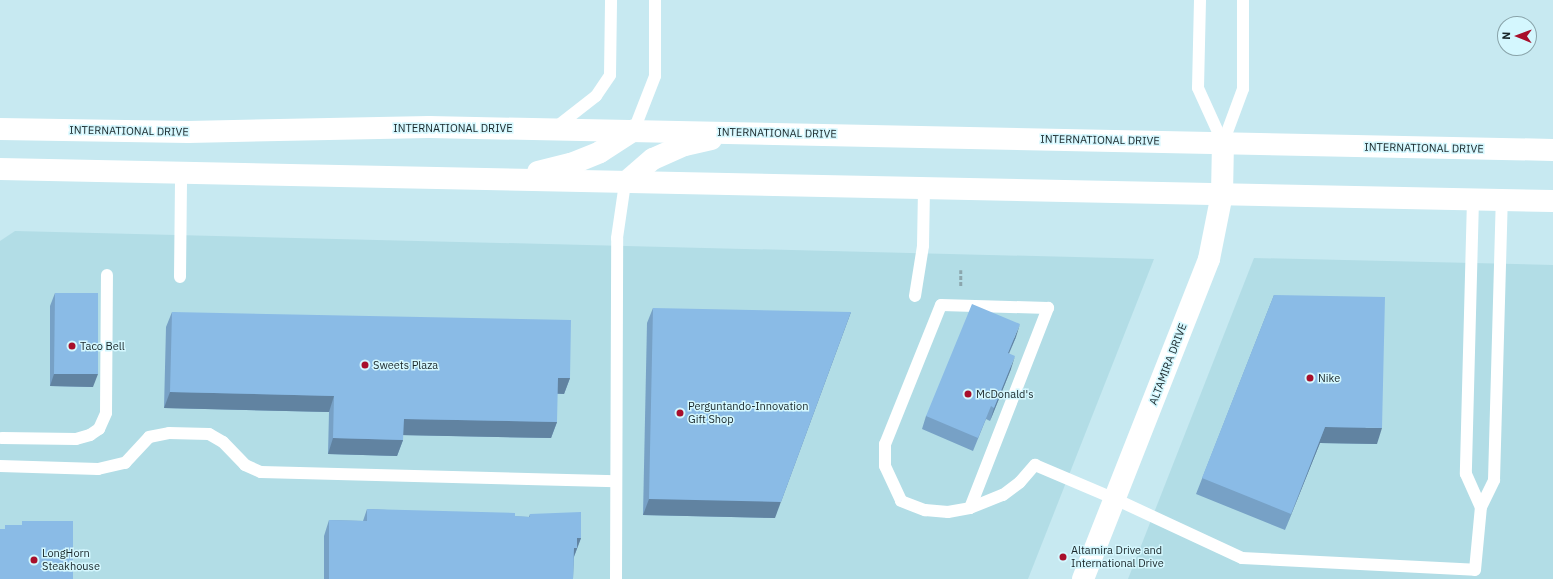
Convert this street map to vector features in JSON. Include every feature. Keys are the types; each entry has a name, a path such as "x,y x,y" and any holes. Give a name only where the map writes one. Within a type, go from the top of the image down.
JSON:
{"street":[{"name":"INTERNATIONAL DRIVE","path":"0,129 188,132 429,127 735,132 1553,150"},
{"path":"512,179 571,164 600,152 634,130"},
{"path":"625,183 653,160 672,151 735,132"},
{"name":"ALTAMIRA DRIVE","path":"1083,579 1209,259 1222,194 1223,143"},
{"path":"0,169 181,174 512,179 625,183 1553,201"}],"lane":[{"path":"553,129 596,96 610,75 611,0"},
{"path":"634,130 655,76 655,0"},
{"path":"1200,0 1198,88 1223,143"},
{"path":"1223,143 1243,89 1243,0"},
{"path":"180,277 181,174"},
{"path":"616,579 617,238 625,183"},
{"path":"915,296 923,246 924,188"},
{"path":"1473,199 1466,474 1481,507"},
{"path":"970,508 1048,308 941,306 885,444 885,466 901,501 924,510 948,512 970,508 1003,495 1020,482 1035,466 1115,499 1242,558 1475,570 1481,507 1494,480 1502,200"},
{"path":"2,438 76,439 90,435 99,429 106,413 107,275"},
{"path":"0,466 98,469 125,463 149,437 169,433 209,434 223,442 245,465 261,472 616,481"}],"path":[{"path":"961,270 961,291"}],"shaded area":[{"name":"Sweets Plaza","path":"15,231 1154,259 1028,579 0,579 0,241"},
{"path":"1254,258 1553,265 1553,579 1128,579"}],"building":[{"name":"Taco Bell","path":"55,293 98,293 98,374 54,374"},
{"name":"Nike","path":"1274,295 1385,297 1382,428 1325,427 1291,514 1202,478"},
{"name":"McDonald's","path":"972,304 1020,324 1008,353 1015,356 994,408 991,406 978,438 926,416"},
{"path":"653,308 851,312 781,502 649,499"},
{"name":"Sweets Plaza","path":"172,312 571,320 570,378 558,378 557,422 404,419 403,440 333,438 334,396 170,392"},
{"path":"367,509 515,513 515,516 530,517 530,514 581,512 581,538 577,538 577,548 574,548 573,579 329,579 329,520 367,521"},
{"name":"LongHorn Steakhouse","path":"22,521 73,521 73,579 0,579 0,529 5,529 5,525 22,525"}],"place":[{"name":"Taco Bell","path":"72,346"},
{"name":"Sweets Plaza","path":"365,365"},
{"name":"Nike","path":"1310,378"},
{"name":"McDonald's","path":"968,394"},
{"name":"Perguntando-Innovation Gift Shop","path":"680,413"},
{"name":"Altamira Drive and International Drive","path":"1063,557"},
{"name":"LongHorn Steakhouse","path":"34,560"}]}
